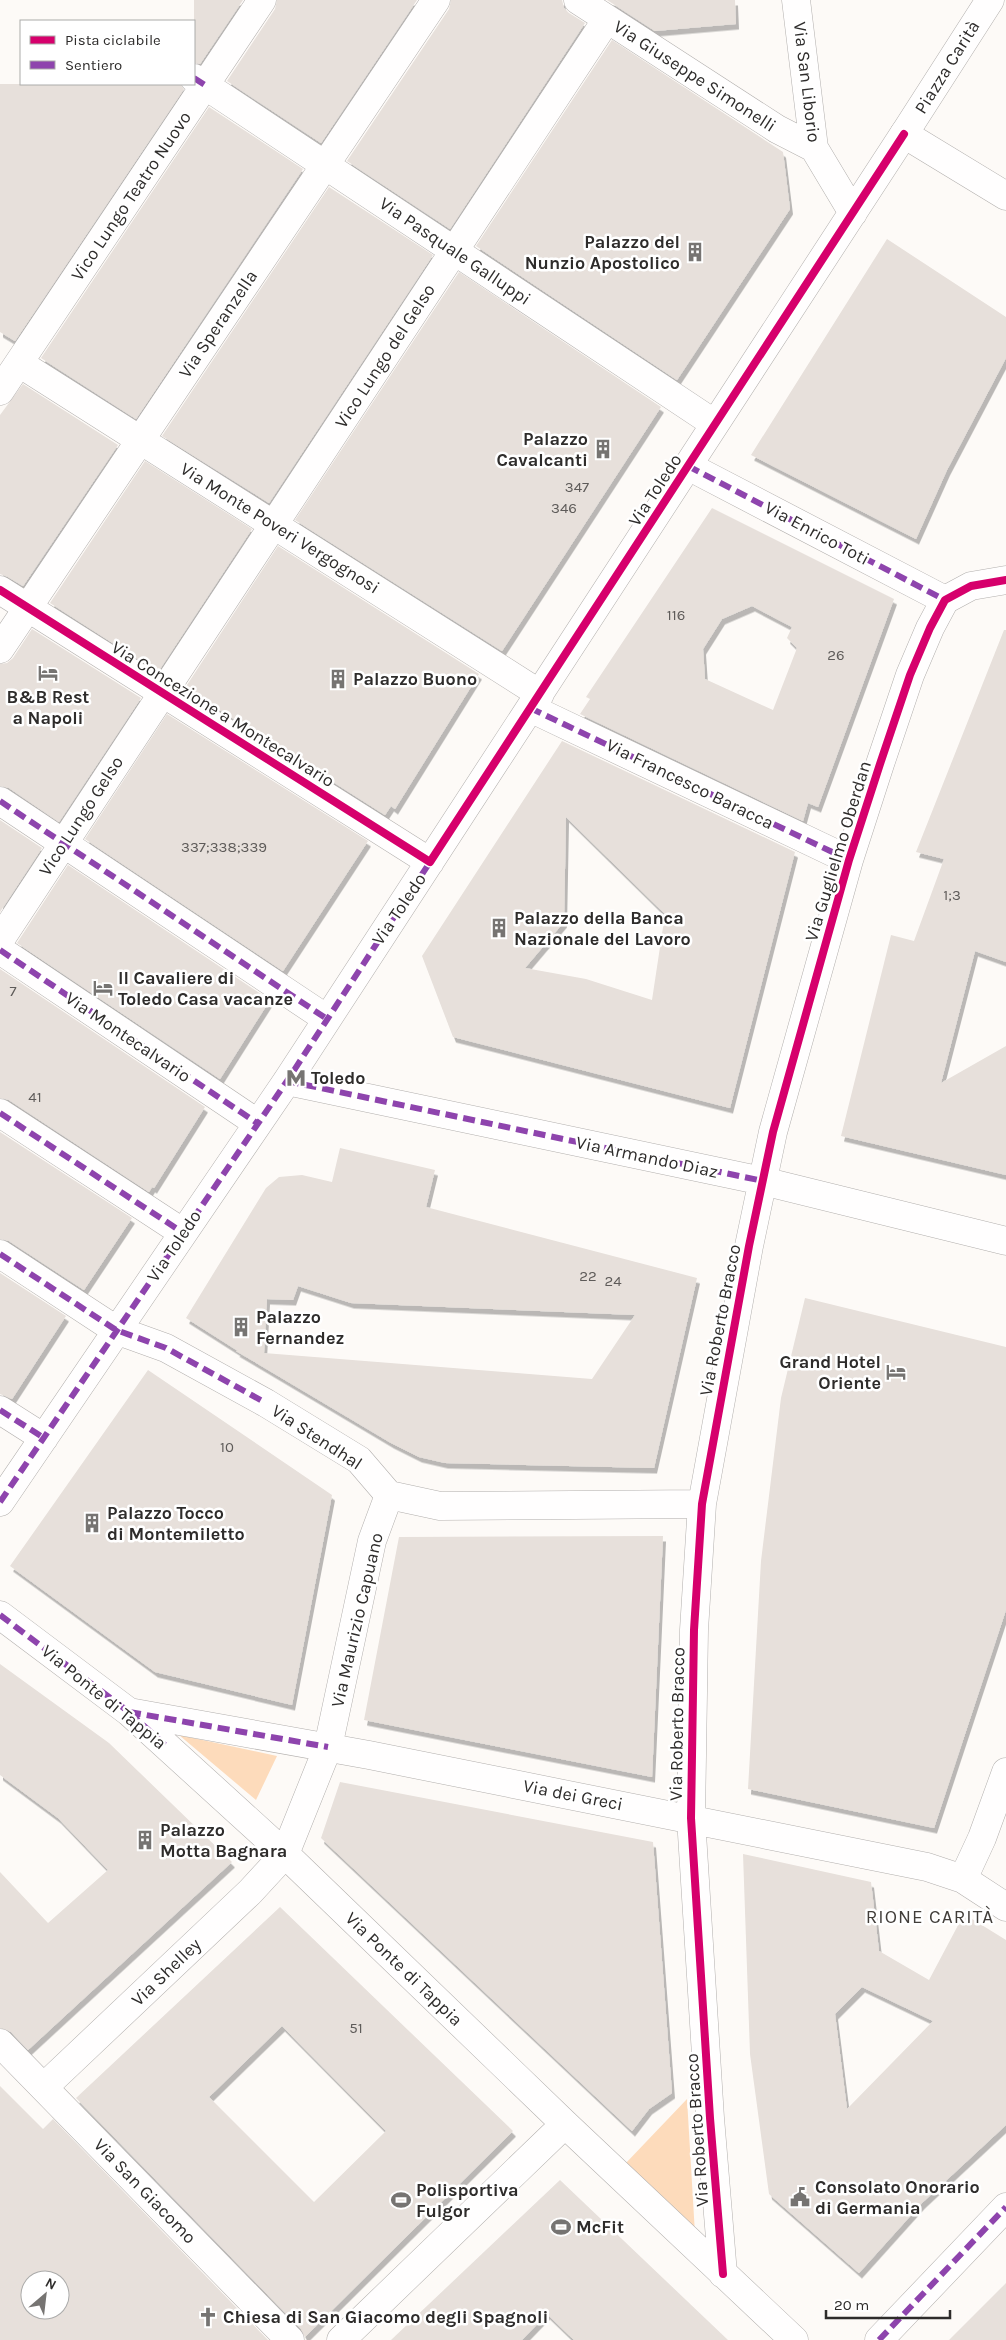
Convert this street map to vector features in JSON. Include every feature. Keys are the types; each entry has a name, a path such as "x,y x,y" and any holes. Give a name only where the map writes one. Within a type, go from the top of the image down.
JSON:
{"street":[{"name":"Vico Lungo Teatro Nuovo","path":"0,391 199,82 262,0"},
{"name":"Via Speranzella","path":"0,649 436,0"},
{"name":"Via Giuseppe Simonelli","path":"578,0 777,129 814,148"},
{"name":"Via San Liborio","path":"796,0 814,148 853,213"},
{"name":"Piazza Carità","path":"904,134 990,0"},
{"name":"Vico Lungo del Gelso","path":"163,694 607,19"},
{"name":"Via Pasquale Galluppi","path":"199,82 715,424"},
{"path":"904,134 1006,196"},
{"name":"Via Toledo","path":"0,1502 182,1232 287,1081 904,134"},
{"name":"Via Monte Poveri Vergognosi","path":"19,362 274,524 535,701"},
{"name":"Via Enrico Toti","path":"688,466 945,600"},
{"path":"945,600 971,586 1006,580"},
{"name":"Via Concezione a Montecalvario","path":"0,590 430,862"},
{"name":"Via Guglielmo Oberdan","path":"763,1181 773,1132 849,860 910,675 930,628 945,600"},
{"name":"Vico Lungo Gelso","path":"0,940 163,694"},
{"name":"Via Francesco Baracca","path":"535,701 849,860"},
{"path":"0,802 327,1019"},
{"name":"Via Montecalvario","path":"0,950 257,1124"},
{"name":"Via Armando Diaz","path":"287,1081 763,1181 1006,1241"},
{"path":"0,1113 182,1232"},
{"name":"Via Roberto Bracco","path":"723,2274 710,2118 690,1818 694,1630 702,1504 763,1181"},
{"name":"Via Stendhal","path":"0,1254 116,1330 166,1348 266,1404 359,1460 389,1495"},
{"path":"0,1410 44,1438"},
{"path":"389,1495 440,1506 702,1504"},
{"name":"Via Maurizio Capuano","path":"285,1854 328,1747 372,1541 389,1495"},
{"name":"Via Ponte di Tappia","path":"0,1615 130,1712 285,1854 565,2124 794,2340"},
{"name":"Via dei Greci","path":"130,1712 328,1747 927,1867 963,1879 1006,1907"},
{"path":"963,1879 982,1838 1006,1772"},
{"name":"Via Shelley","path":"44,2087 236,1905 285,1854"},
{"name":"Via San Giacomo","path":"0,2043 290,2340"},
{"path":"341,2340 565,2124"},
{"path":"879,2340 1006,2207"}],"shaded area":[{"path":"179,1735 277,1756 256,1800"},
{"path":"687,2099 695,2234 625,2164"}],"building":[{"path":"194,0 243,0 200,64 195,63"},
{"path":"277,0 417,0 321,143 227,81 275,9"},
{"path":"451,0 562,0 564,8 569,13 585,23 450,229 347,161 449,9"},
{"path":"607,0 735,0 736,24 655,31"},
{"path":"612,40 783,152 790,209 677,380 476,246"},
{"path":"0,84 181,85 184,89 15,341 0,332"},
{"path":"209,107 303,169 136,419 41,358"},
{"path":"329,187 433,255 269,503 162,436"},
{"path":"887,239 1006,317 1006,358 947,470 916,539 751,455"},
{"path":"459,272 661,407 502,651 295,520"},
{"path":"23,384 118,445 23,586 0,574 0,415"},
{"path":"145,461 252,529 158,672 50,603"},
{"path":"712,508 894,599 818,807 808,803 803,821 580,714 590,699 586,697","holes":["752,606 792,627 787,638 797,648 773,710 705,679 703,649 722,619"]},
{"name":"Palazzo Buono","path":"278,546 479,674 395,809 391,806 385,815 185,688"},
{"path":"32,629 141,698 59,822 9,788 0,786 0,664 7,663 13,658"},
{"path":"1004,630 1006,630 1006,962 975,951 941,1083 1006,1046 1006,1175 841,1136 891,935 914,941 944,859 916,852"},
{"path":"167,714 368,841 283,971 85,839"},
{"name":"Palazzo della Banca Nazionale del Lavoro","path":"562,741 795,852 730,1108 453,1037 422,956","holes":["566,817 665,914 652,1000 586,979 525,968 564,922"]},
{"path":"0,820 42,848 0,912"},
{"path":"68,865 270,1000 220,1079 17,943"},
{"path":"0,969 205,1107 154,1188 152,1187 149,1192 9,1100 0,1098"},
{"path":"0,1132 132,1218 84,1290 9,1241 0,1239"},
{"name":"Palazzo Fernandez","path":"340,1148 435,1170 426,1207 697,1278 654,1468 445,1463 419,1457 391,1443 236,1351 238,1351 186,1318 266,1188 279,1177 302,1175 332,1182","holes":["298,1286 351,1303 635,1315 592,1379 264,1353 267,1299 293,1300"]},
{"path":"0,1273 66,1316 12,1399 0,1394"},
{"path":"805,1298 1006,1347 1006,1610 934,1828 748,1789 761,1561 781,1398"},
{"name":"Palazzo Tocco di Montemiletto","path":"148,1370 332,1495 292,1705 155,1672 10,1566"},
{"path":"663,1536 652,1777 364,1720 399,1537"},
{"name":"Palazzo Motta Bagnara","path":"0,1664 109,1743 232,1862 28,2050 11,2032 0,2028 0,1872 48,1923 108,1870 58,1818 0,1775"},
{"path":"340,1782 653,1842 672,2093 649,2109 632,2131 321,1838"},
{"path":"743,1854 871,1882 879,1951 929,1980 964,1914 1006,1940 1006,2125 922,2203 859,2273 769,2194 750,2054","holes":["862,1987 933,2021 847,2109 835,2014"]},
{"path":"280,1907 513,2131 305,2337 301,2329 76,2098","holes":["282,2026 386,2131 314,2202 209,2097"]},
{"path":"0,2086 43,2129 53,2119 268,2340 0,2340"},
{"path":"560,2180 728,2340 574,2340 547,2314 522,2340 391,2340"},
{"path":"1006,2283 1006,2340 949,2340"}],"marked path":[{"path":"195,79 205,85"},
{"path":"688,466 945,600"},
{"path":"530,708 849,860"},
{"path":"0,801 327,1019"},
{"path":"0,1502 287,1081 430,862"},
{"path":"0,950 257,1123"},
{"path":"287,1081 763,1181"},
{"path":"0,1113 182,1232"},
{"path":"0,1254 116,1330 166,1348 266,1403"},
{"path":"0,1410 44,1438"},
{"path":"0,1615 129,1712 167,1747"},
{"path":"129,1712 328,1747"},
{"path":"879,2340 1006,2207"}],"cycle path":[{"path":"0,590 430,862 904,134"},
{"path":"723,2274 710,2118 691,1818 694,1630 702,1504 749,1246 773,1132 849,860 880,764 910,675 930,628 945,600 971,586 1006,580"}],"place":[{"name":"Palazzo del Nunzio Apostolico","path":"695,252"},
{"name":"Palazzo Cavalcanti","path":"603,449"},
{"name":"B&B Rest a Napoli","path":"48,673"},
{"name":"Palazzo Buono","path":"338,679"},
{"name":"Palazzo della Banca Nazionale del Lavoro","path":"499,928"},
{"name":"Il Cavaliere di Toledo Casa vacanze","path":"103,988"},
{"name":"Toledo","path":"296,1078"},
{"name":"Palazzo Fernandez","path":"241,1327"},
{"name":"Grand Hotel Oriente","path":"896,1372"},
{"name":"Palazzo Tocco di Montemiletto","path":"92,1523"},
{"name":"Palazzo Motta Bagnara","path":"145,1840"},
{"name":"Consolato Onorario di Germania","path":"800,2197"},
{"name":"Polisportiva Fulgor","path":"401,2200"},
{"name":"McFit","path":"561,2227"},
{"name":"Chiesa di San Giacomo degli Spagnoli","path":"208,2317"}],"district":[{"name":"RIONE CARITÀ","path":"930,1917"}]}
